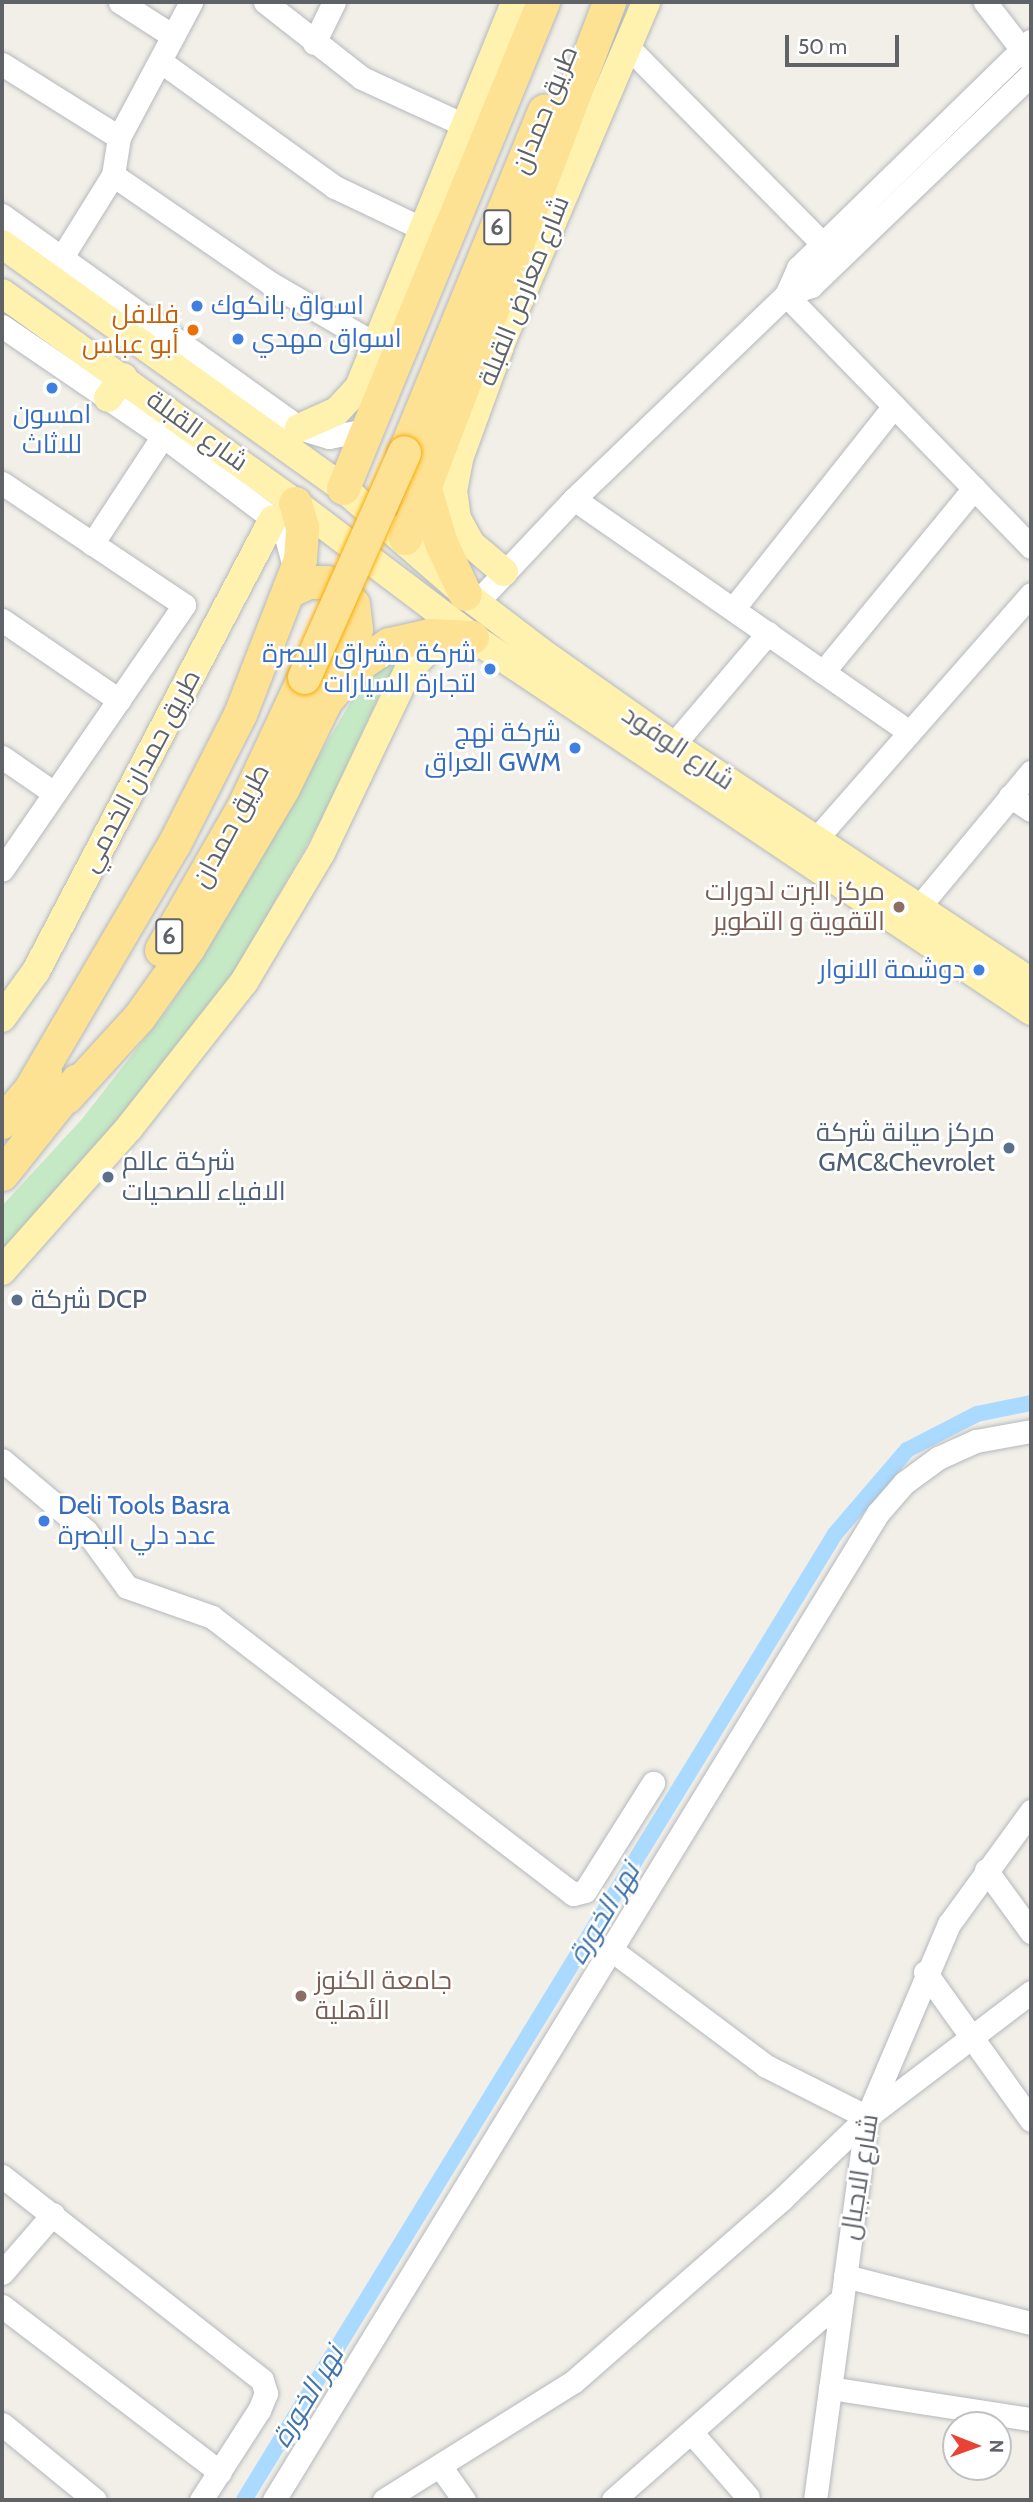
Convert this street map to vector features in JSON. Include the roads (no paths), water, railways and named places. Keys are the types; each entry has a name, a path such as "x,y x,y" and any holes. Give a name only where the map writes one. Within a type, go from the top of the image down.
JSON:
{"highway":[{"path":"343,488 387,443 543,2"},
{"name":"طريق حمدان","path":"387,443 563,2"},
{"name":"طريق حمدان","path":"387,443 589,2"},
{"path":"405,538 609,2"},
{"name":"6","path":"306,681 387,443"},
{"path":"425,489 441,543 470,598"},
{"path":"30,1088 174,844 240,715 291,590 303,540 284,511"},
{"path":"291,590 308,582 326,582 348,597 356,612 356,629 306,681"},
{"path":"306,681 402,640 457,636"},
{"name":"طريق حمدان","path":"2,1122 125,970 225,803 306,681"},
{"name":"طريق حمدان","path":"2,1174 66,1097 134,994 212,863 306,681"}],"main road":[{"path":"299,428 346,404 377,345 421,228 515,2"},
{"name":"شارع معارض القبلة","path":"504,572 463,532 454,505 456,476 503,338 646,2"},
{"name":"شارع القبلة","path":"2,244 158,338 343,488"},
{"name":"شارع القبلة","path":"2,293 116,387 284,511 389,572"},
{"name":"شارع الوفود","path":"343,488 405,538 470,598 673,745 1031,982"},
{"name":"طريق حمدان الخدمي","path":"2,1017 36,971 284,511"},
{"name":"شارع الوفود","path":"389,572 457,636 1031,1011"},
{"path":"2,1271 129,1128 244,982 321,853 408,671 457,636"}],"street":[{"path":"120,2 173,36"},
{"path":"62,257 113,175 119,137 191,2"},
{"path":"265,2 362,78 464,125"},
{"path":"314,43 334,2"},
{"path":"786,295 792,274 1028,50 985,2"},
{"path":"627,46 822,244"},
{"path":"160,61 335,187 421,228"},
{"path":"2,64 119,137"},
{"path":"470,598 504,572 574,499 786,295 811,286 1031,74"},
{"path":"113,175 279,289 377,345"},
{"path":"2,215 62,257 158,338 299,428 329,437 387,443"},
{"path":"786,295 1031,547"},
{"path":"2,326 116,387 163,436 284,511"},
{"path":"733,609 894,406"},
{"path":"92,544 163,436"},
{"path":"2,483 184,605 2,870"},
{"path":"823,672 974,488"},
{"path":"574,499 908,731"},
{"path":"815,841 908,731 1031,594"},
{"path":"2,620 118,701"},
{"path":"673,745 768,633"},
{"path":"2,757 54,793"},
{"path":"918,908 1031,772"},
{"path":"1010,796 1031,810"},
{"path":"274,2500 609,1948 890,1498 920,1469 957,1448 1031,1431"},
{"path":"2,1460 80,1525 127,1587 212,1617 573,1894 586,1891 653,1783"},
{"name":"شارع الاجبال","path":"815,2500 867,2117 925,1972 949,1923 1031,1811"},
{"path":"986,1870 1031,1932"},
{"path":"609,1948 766,2066 867,2117"},
{"path":"925,1972 1031,2120"},
{"path":"384,2500 573,2382 783,2198 867,2117 970,2035 1031,1992"},
{"path":"2,2176 262,2380 265,2393 259,2410 201,2500"},
{"path":"2,2273 53,2214"},
{"path":"845,2276 1031,2323"},
{"path":"613,2500 842,2300"},
{"path":"2,2306 220,2472"},
{"path":"830,2388 1031,2419"},
{"path":"2,2424 95,2500"},
{"path":"691,2432 748,2497"},
{"path":"440,2466 464,2500"}],"waterway":[{"name":"نهر الخورة","path":"244,2500 835,1534 907,1450 977,1414 1031,1403"}],"place":[{"name":"اسواق بانكوك","path":"197,306"},
{"name":"فلافل أبو عباس","path":"193,330"},
{"name":"اسواق مهدي","path":"238,339"},
{"name":"امسون للاثاث","path":"52,388"},
{"name":"شركة مشراق البصرة لتجارة السيارات","path":"490,669"},
{"name":"شركة نهج العراق GWM","path":"575,748"},
{"name":"مركز البرت لدورات التقوية و التطوير","path":"899,907"},
{"name":"دوشمة الانوار","path":"979,970"},
{"name":"مركز صيانة شركة GMC&Chevrolet","path":"1009,1148"},
{"name":"شركة عالم الافياء للصحيات","path":"108,1177"},
{"name":"شركة DCP","path":"17,1300"},
{"name":"Deli Tools Basra عدد دلي البصرة","path":"44,1521"},
{"name":"جامعة الكنوز الأهلية","path":"301,1996"}]}
